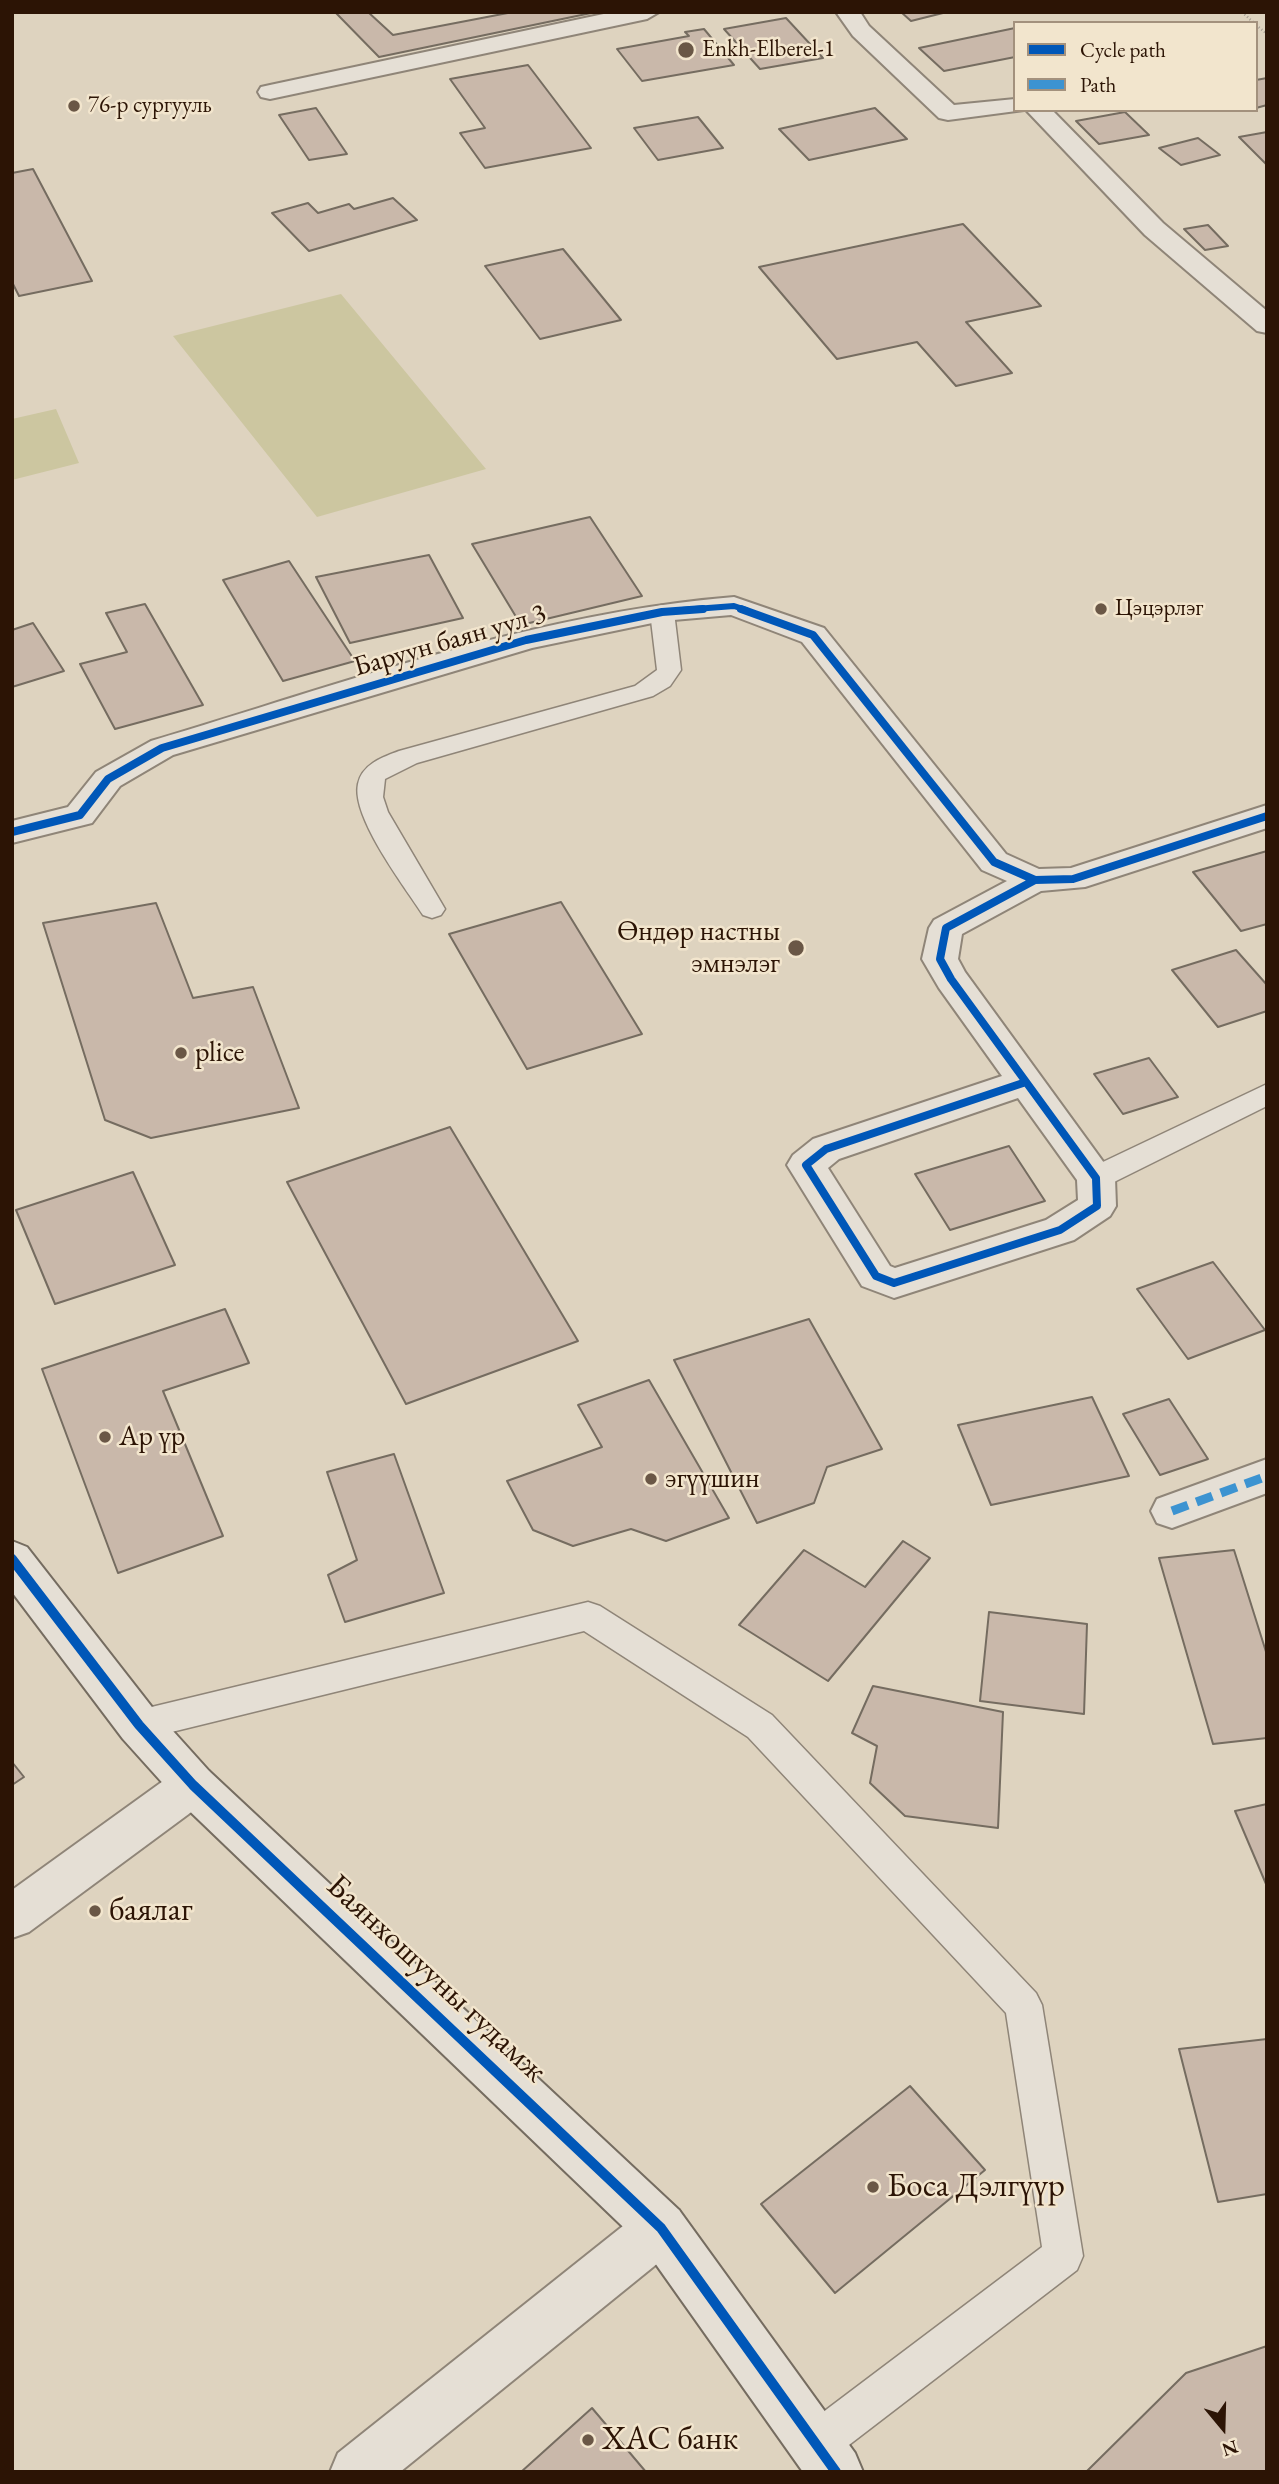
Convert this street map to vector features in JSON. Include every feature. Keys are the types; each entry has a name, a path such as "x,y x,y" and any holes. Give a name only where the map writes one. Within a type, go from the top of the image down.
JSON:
{"street":[{"path":"270,92 647,12"},
{"path":"848,12 861,31 948,113 1013,106"},
{"path":"1040,112 1154,229 1267,325"},
{"name":"Баруун баян уул 3","path":"12,832 80,815 108,779 162,748 526,640 663,612 734,606 813,635 994,862 1035,880 1073,879 1267,816"},
{"path":"1026,1082 826,1149 806,1165 876,1276 894,1283 1060,1230 1097,1206 1096,1178 951,979 940,959 946,928 1035,880"},
{"path":"1172,1511 1267,1476"},
{"name":"Баянхошууны гудамж","path":"12,1559 138,1725 193,1785 661,2228 827,2458"},
{"path":"12,1917 193,1785"},
{"path":"357,2472 661,2228"}],"lane":[{"path":"432,909 372,807 370,786 375,774 387,764 408,757 644,691 661,681 669,670 663,612"},
{"path":"1096,1178 1267,1094"},
{"path":"138,1725 588,1616 760,1726 1023,2005 1063,2256 827,2458"}],"shaded area":[{"path":"341,294 486,469 317,517 173,336"},
{"path":"56,409 79,463 12,480 12,419"}],"building":[{"path":"335,12 368,12 393,35 513,12 596,12 379,57"},
{"path":"901,12 947,12 911,21"},
{"path":"786,18 823,58 760,69 724,29"},
{"path":"1013,28 1013,57 944,71 919,48"},
{"path":"704,29 734,65 642,81 617,49 689,36 685,32"},
{"path":"528,65 591,148 485,168 460,133 485,128 450,79"},
{"path":"1267,78 1267,105 1258,107 1258,80"},
{"path":"316,108 347,154 309,160 279,115"},
{"path":"875,108 907,139 809,160 779,129"},
{"path":"1125,112 1149,135 1099,144 1076,121"},
{"path":"698,117 723,148 658,160 634,128"},
{"path":"1267,132 1267,165 1239,137"},
{"path":"1198,138 1220,155 1181,165 1159,148"},
{"path":"33,169 92,281 19,296 12,282 12,173"},
{"path":"393,198 417,220 309,251 272,213 308,203 318,213 349,204 354,209"},
{"path":"963,224 1041,306 966,322 1012,373 956,386 917,342 837,359 759,267"},
{"path":"1208,225 1228,246 1205,250 1184,229"},
{"path":"563,249 621,320 540,339 485,266"},
{"path":"590,517 642,596 521,625 472,544"},
{"path":"429,555 463,618 350,643 316,577"},
{"path":"289,561 355,661 283,681 223,580"},
{"path":"145,604 203,705 115,729 80,664 127,652 106,613"},
{"path":"33,623 64,671 12,687 12,630"},
{"path":"1267,851 1267,924 1241,931 1193,872"},
{"path":"561,902 642,1034 527,1069 449,934"},
{"name":"plice","path":"156,903 193,998 253,987 299,1108 151,1138 105,1120 43,923"},
{"path":"1236,950 1267,985 1267,1011 1218,1027 1172,970"},
{"path":"1149,1058 1178,1097 1123,1114 1094,1074"},
{"path":"450,1127 578,1341 406,1404 287,1182"},
{"path":"1009,1146 1045,1201 950,1230 915,1174"},
{"path":"133,1172 175,1265 55,1304 16,1210"},
{"path":"1213,1262 1265,1330 1188,1359 1137,1289"},
{"path":"225,1309 249,1363 163,1391 223,1536 118,1573 42,1369"},
{"path":"809,1319 882,1449 827,1467 814,1503 757,1523 674,1360"},
{"path":"649,1380 729,1518 666,1541 631,1529 573,1546 533,1530 507,1481 602,1447 578,1405"},
{"path":"1092,1397 1129,1476 991,1505 958,1425"},
{"path":"1169,1399 1208,1459 1160,1475 1123,1414"},
{"path":"394,1454 444,1593 345,1622 328,1575 357,1560 327,1472"},
{"path":"903,1541 930,1558 828,1681 739,1625 804,1550 865,1587"},
{"path":"1234,1550 1267,1655 1267,1738 1213,1744 1159,1558"},
{"path":"989,1612 1087,1624 1084,1714 980,1701"},
{"path":"873,1686 1003,1712 998,1828 905,1816 870,1783 877,1746 852,1733"},
{"path":"12,1762 24,1777 12,1785"},
{"path":"1267,1804 1267,1884 1266,1884 1235,1811"},
{"path":"1267,2039 1267,2194 1218,2202 1179,2049"},
{"name":"Боса Дэлгүүр","path":"910,2086 985,2170 835,2293 761,2204"},
{"path":"1267,2346 1267,2472 1086,2472 1186,2373"},
{"name":"ХАС банк","path":"592,2408 646,2472 521,2472"}],"marked path":[{"path":"1172,1511 1267,1476"}],"cycle path":[{"path":"12,832 80,815 108,779 162,748 526,640 662,612 734,606 813,635 994,862 1035,880 1073,879 1267,816"},
{"path":"1026,1082 826,1149 806,1165 876,1276 894,1283 1060,1230 1097,1206 1096,1178 951,979 940,959 946,928 1035,880"},
{"path":"12,1559 139,1725 193,1785 661,2228 836,2472"}],"place":[{"name":"Enkh-Elberel-1","path":"686,50"},
{"name":"76-р сургууль","path":"74,106"},
{"name":"Цэцэрлэг","path":"1101,609"},
{"name":"Өндөр настны эмнэлэг","path":"796,948"},
{"name":"plice","path":"181,1053"},
{"name":"Ар үр","path":"105,1437"},
{"name":"эгүүшин","path":"651,1479"},
{"name":"баялаг","path":"95,1911"},
{"name":"Боса Дэлгүүр","path":"873,2187"},
{"name":"ХАС банк","path":"588,2440"}]}
